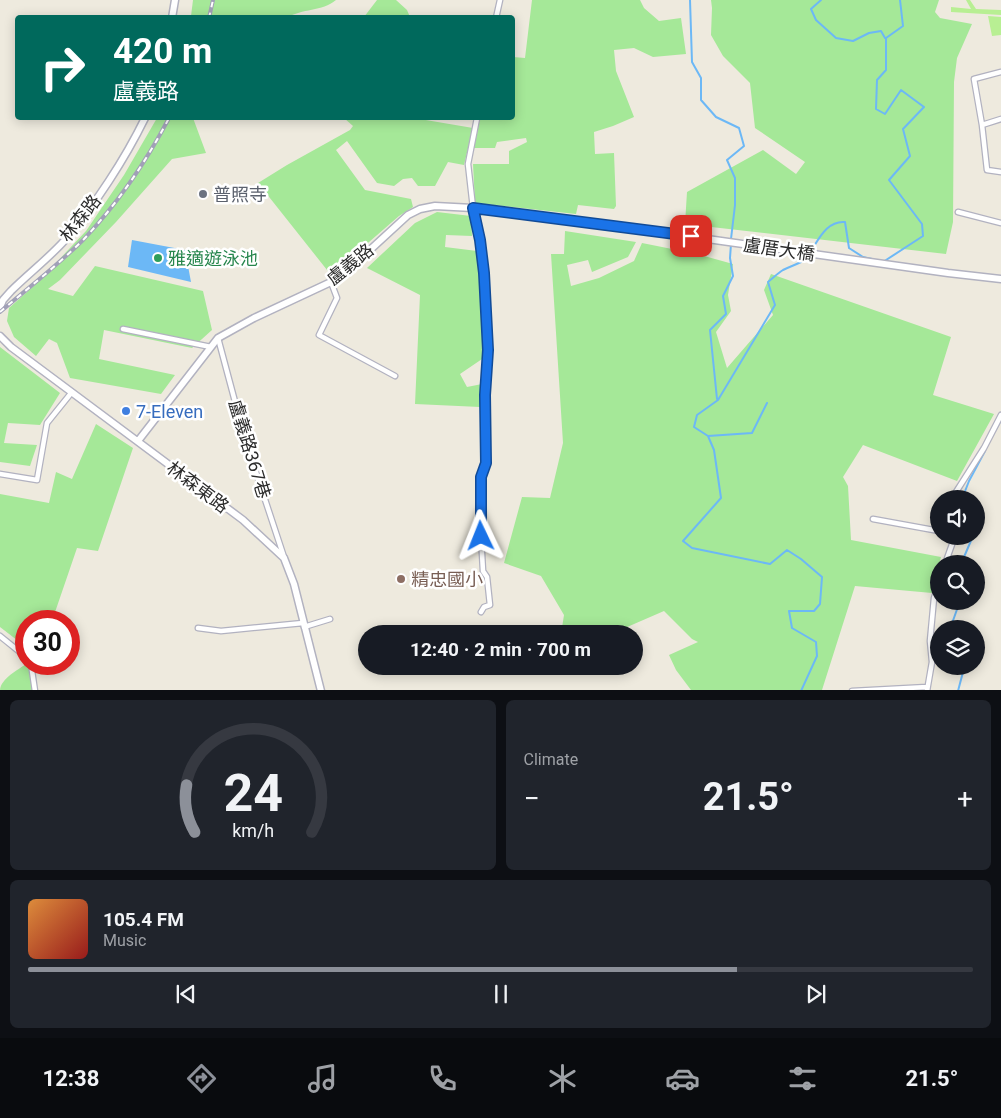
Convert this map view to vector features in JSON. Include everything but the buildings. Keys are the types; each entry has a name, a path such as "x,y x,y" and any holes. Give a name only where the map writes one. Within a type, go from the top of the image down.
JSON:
{"street":[{"path":"172,15 175,0"},
{"path":"497,15 500,0"},
{"path":"1001,72 974,79 987,170 1001,172"},
{"path":"982,125 1001,119"},
{"name":"林森路","path":"0,308 3,300 11,291 64,241 131,147 144,120"},
{"path":"477,120 468,164 484,273 488,350 485,395 486,463 481,477 480,519 483,570 487,577 490,605 484,607 481,612"},
{"name":"盧義路","path":"138,441 218,338 254,318 331,282 346,272 408,215 420,209 435,206 473,208 523,216 610,225"},
{"path":"958,212 1001,223"},
{"name":"盧厝大橋","path":"610,225 948,274 1001,279"},
{"path":"331,282 337,298 319,335 395,376"},
{"path":"123,329 211,347"},
{"name":"林森東路","path":"0,336 11,347 242,520 284,558 294,584 321,690"},
{"name":"盧義路367巷","path":"218,338 245,439 284,558"},
{"path":"0,474 38,480 47,423 72,392"},
{"path":"957,490 984,448 1001,415"},
{"path":"873,519 930,529"},
{"path":"852,690 927,689 932,662 930,640 933,610"},
{"path":"198,628 221,631 304,625 330,619"},
{"path":"0,636 15,648"},
{"path":"33,675 35,690"}],"green space":[{"path":"193,0 336,0 325,6 293,15 191,15"},
{"path":"377,0 396,0 407,10 409,15 366,15"},
{"path":"532,0 640,0 644,8 659,21 681,18 686,54 653,57 634,48 614,50 616,71 634,117 594,132 595,154 614,153 616,206 614,209 578,205 576,214 475,203 473,164 509,164 509,151 527,142 526,138 497,142 495,148 474,148 480,120 515,120 515,57 525,58"},
{"path":"711,0 939,0 935,12 940,18 972,24 957,58 954,82 953,222 946,254 685,224 687,192 763,150 796,174 805,162 755,128 750,83 723,56 711,35"},
{"path":"966,0 970,0 976,9 1001,10 1001,15 951,12 951,7 971,9"},
{"path":"988,16 1001,17 1001,35 992,36"},
{"path":"156,120 194,120 206,153 172,159 116,222 60,280 48,289 73,296 95,266 203,291 212,330 192,348 104,330 99,359 175,375 161,394 70,378 57,343 49,339 36,356 14,337 7,321 9,308 36,284 86,231 124,175"},
{"path":"346,120 426,120 473,128 464,165 448,162 435,186 418,186 412,178 403,179 394,186 377,183 347,141 336,150 365,190 411,199 413,207 399,216 331,275 258,183 350,130 353,126"},
{"path":"437,212 471,216 472,236 446,235 445,247 477,251 485,357 460,374 467,387 482,384 480,407 415,404 420,295 367,268 415,223"},
{"path":"565,231 636,242 628,257 592,272 588,260 567,265 571,286 599,278 634,261 642,243 697,254 733,264 728,295 731,311 716,332 727,368 773,315 764,290 771,274 951,337 933,395 994,414 957,481 863,445 843,477 848,486 851,540 930,555 930,593 855,586 822,690 691,690 676,670 669,655 698,642 692,639 664,611 632,625 562,625 564,615 541,576 504,563 522,497 550,498 563,443 551,254 564,254"},
{"path":"0,347 60,393 40,425 8,423 4,443 37,445 30,466 0,462"},
{"path":"96,424 133,448 98,551 77,548 56,610 15,610 15,639 0,627 0,494 49,503 56,472 72,479"},
{"path":"15,671 15,675 33,675 35,690 0,690 6,679"}],"water":[{"name":"雅適遊泳池","path":"132,240 185,250 191,282 128,267"}],"waterway":[{"path":"690,0 692,62 701,78 701,100 716,117 739,128 744,146 727,160 735,178 735,205 731,239"},
{"path":"821,0 811,9 816,20 836,38 853,41 869,33 881,31 885,38"},
{"path":"883,262 923,236 922,224 889,180 910,156 903,129 924,107 901,90 885,114 876,109 877,80 886,70 886,38 903,26 900,0"},
{"path":"801,690 817,656 816,642 792,628 789,611 814,611 820,604 822,577 787,550 770,564 692,548 683,541 721,498 714,450 708,436 694,427 697,415 718,400 775,305 768,282 783,270 806,258 824,231 837,223 845,222 849,248 863,257 872,259"},
{"path":"717,399 710,330 726,314 723,296 733,276 730,258 731,244"},
{"path":"708,436 752,433 767,403"},
{"path":"996,429 1001,420"},
{"path":"966,490 985,451"},
{"path":"965,555 969,545"},
{"path":"953,620 957,610"},
{"path":"958,690 962,675"}],"railway":[{"path":"210,15 213,0"},
{"path":"0,312 84,239 131,182 168,120"}],"place":[{"name":"普照寺","path":"203,194"},
{"name":"雅適遊泳池","path":"158,258"},
{"name":"7-Eleven","path":"126,411"},
{"name":"精忠國小","path":"401,579"}],"route":[{"path":"481,536 481,477 486,463 485,395 488,350 484,273 480,240 473,208 523,216 691,236"}]}
